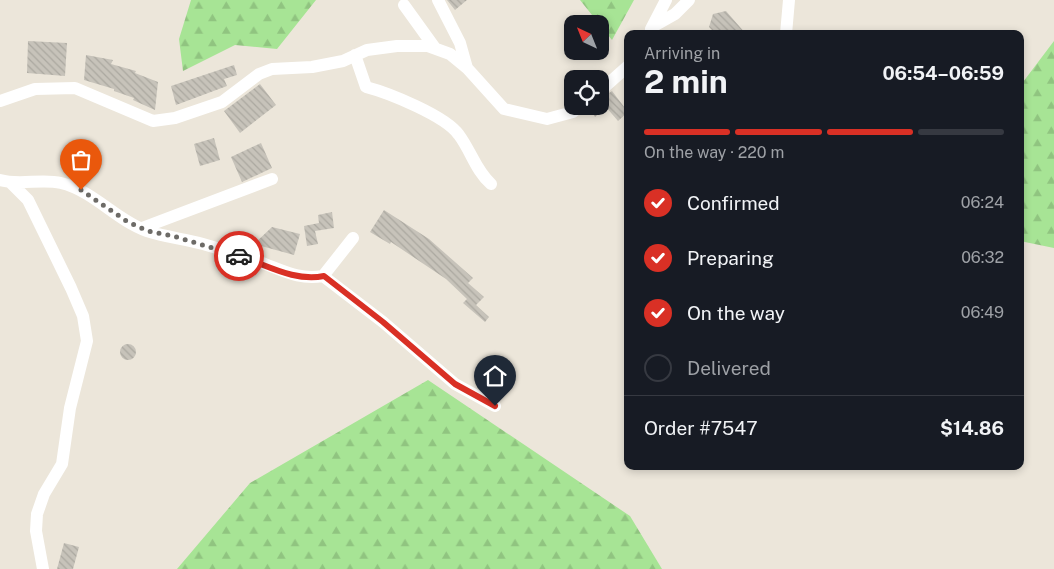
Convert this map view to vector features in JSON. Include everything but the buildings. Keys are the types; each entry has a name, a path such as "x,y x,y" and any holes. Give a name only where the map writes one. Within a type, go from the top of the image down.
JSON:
{"street":[{"path":"438,0 460,43 467,68"},
{"path":"651,30 666,0"},
{"path":"651,30 675,14 689,0"},
{"path":"786,30 789,0"},
{"path":"404,5 435,48"},
{"path":"3,98 35,89 75,88 153,121 176,118 222,102 260,74 272,69 312,67 343,60 367,50 397,46 428,46 450,54 467,68 504,109 547,119 564,114"},
{"path":"355,55 366,87 388,92 446,123 458,134 483,177 491,184"},
{"path":"609,83 624,70"},
{"path":"142,228 272,179"},
{"path":"6,182 60,182 81,190 142,228 206,245 264,264 293,276 310,279 324,276 353,238"},
{"path":"6,182 28,200 83,316 87,340 70,408 62,464 44,494 37,514 36,531 43,569"},
{"path":"324,276 383,322 455,384 495,406"}],"green space":[{"path":"191,0 316,0 277,49 235,45 183,71 179,39"},
{"path":"580,0 634,0 612,40 609,36 609,15 592,15"},
{"path":"1054,41 1054,248 1024,242 1024,81"},
{"path":"428,380 630,516 662,569 177,569 250,483"}],"way so far":[{"path":"81,190 106,205 128,222 148,231 206,245 239,256"}],"route":[{"path":"239,256 293,276 310,279 324,276 383,322 455,384 495,406"}]}
